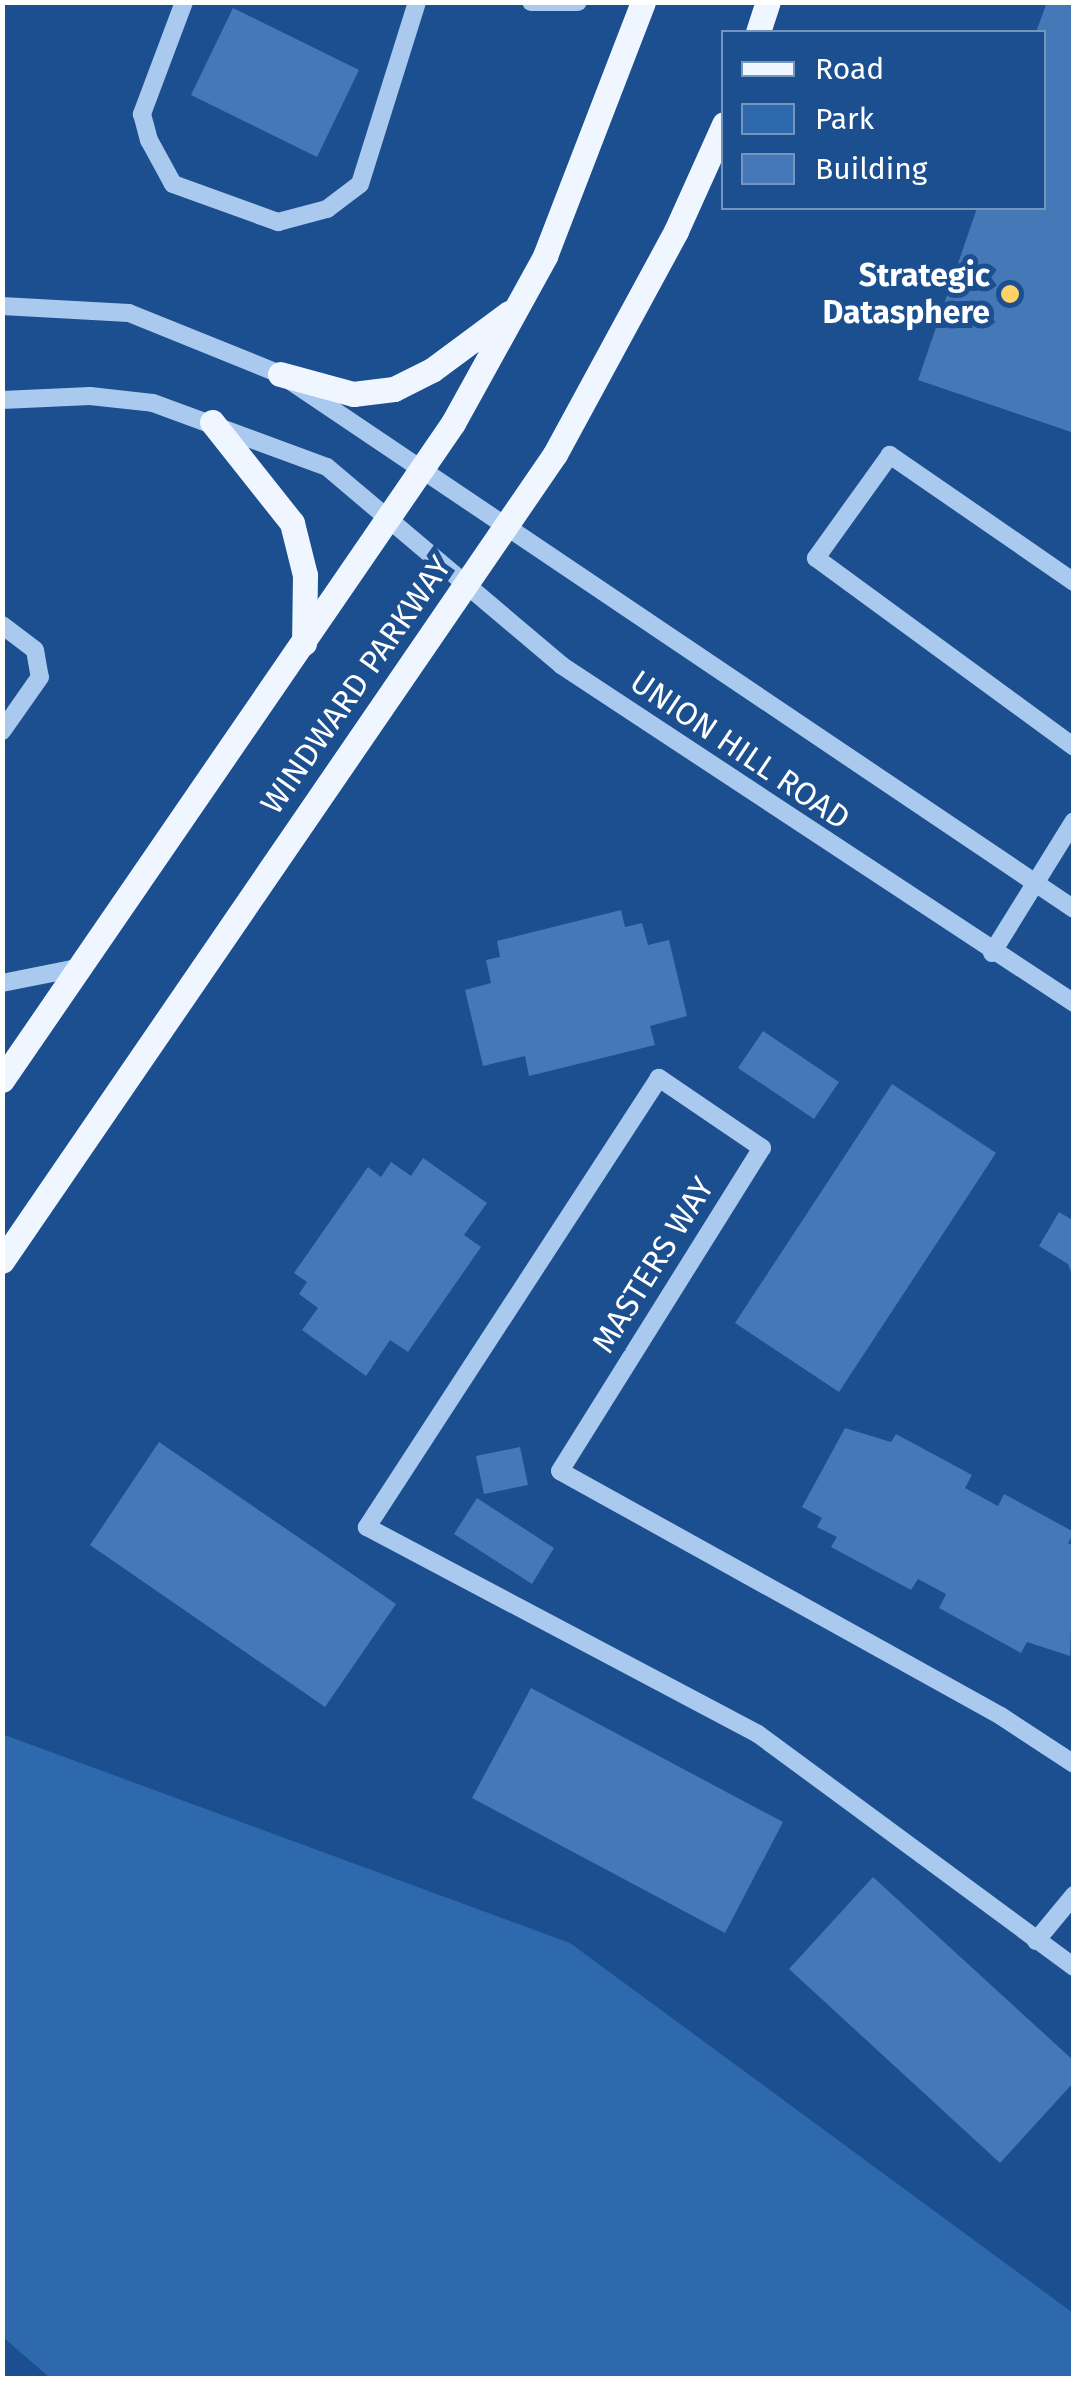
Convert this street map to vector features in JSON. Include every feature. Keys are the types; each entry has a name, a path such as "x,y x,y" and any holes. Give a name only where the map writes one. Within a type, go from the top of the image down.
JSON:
{"main road":[{"name":"WINDWARD PARKWAY","path":"2,1080 423,469 545,256 643,2"},
{"path":"759,30 768,2"},
{"name":"WINDWARD PARKWAY","path":"2,1261 506,530 598,380 721,130"},
{"path":"280,374 353,394 394,389 432,370 518,307"},
{"path":"212,422 292,523 305,575 304,643"}],"street":[{"path":"184,2 142,114 149,140 173,184 278,222 327,208 360,184 418,2"},
{"path":"531,2 578,2"},
{"name":"UNION HILL ROAD","path":"2,306 129,313 280,374 423,469 506,530 1074,909"},
{"name":"UNION HILL ROAD","path":"2,400 90,396 153,403 327,467 561,665 1074,1004"},
{"path":"1074,582 890,455 816,558 1074,747"},
{"path":"2,626 36,650 40,677 2,731"},
{"path":"992,953 1031,880 1074,820"},
{"path":"2,983 77,968"},
{"name":"MASTERS WAY","path":"1036,1941 758,1734 368,1528 659,1078 762,1148 560,1471 1001,1716 1074,1764"},
{"path":"1074,1895 1036,1941 1074,1967"}],"green space":[{"path":"2,1734 570,1943 1073,2313 1073,2378 50,2378 3,2337"}],"building":[{"name":"Strategic Datasphere","path":"1047,2 1074,2 1074,433 918,380 976,210 1046,210 1046,30 1037,30"},
{"path":"233,8 359,70 317,157 191,95"},
{"path":"621,910 625,927 642,923 648,945 669,940 687,1016 650,1026 655,1045 529,1076 525,1056 483,1066 465,990 491,983 486,960 500,957 497,941"},
{"path":"763,1031 839,1082 814,1119 738,1068"},
{"path":"892,1084 996,1153 839,1392 735,1323"},
{"path":"423,1158 487,1203 464,1235 481,1247 408,1352 390,1340 366,1376 302,1330 318,1308 299,1294 307,1282 294,1273 368,1167 381,1177 391,1162 411,1176"},
{"path":"1059,1212 1074,1221 1074,1280 1068,1264 1039,1246"},
{"path":"845,1428 891,1442 896,1434 972,1475 965,1488 998,1506 1004,1494 1074,1532 1068,1543 1074,1546 1070,1656 1027,1642 1021,1653 939,1608 946,1594 918,1579 911,1590 831,1547 837,1537 817,1527 822,1518 802,1507"},
{"path":"159,1442 396,1604 325,1707 90,1545"},
{"path":"520,1447 528,1485 484,1494 476,1456"},
{"path":"477,1498 554,1548 532,1584 454,1534"},
{"path":"531,1688 783,1822 725,1933 472,1798"},
{"path":"873,1877 1074,2061 1074,2082 1000,2163 789,1969"}],"place":[{"name":"Strategic Datasphere","path":"1010,294"}]}
